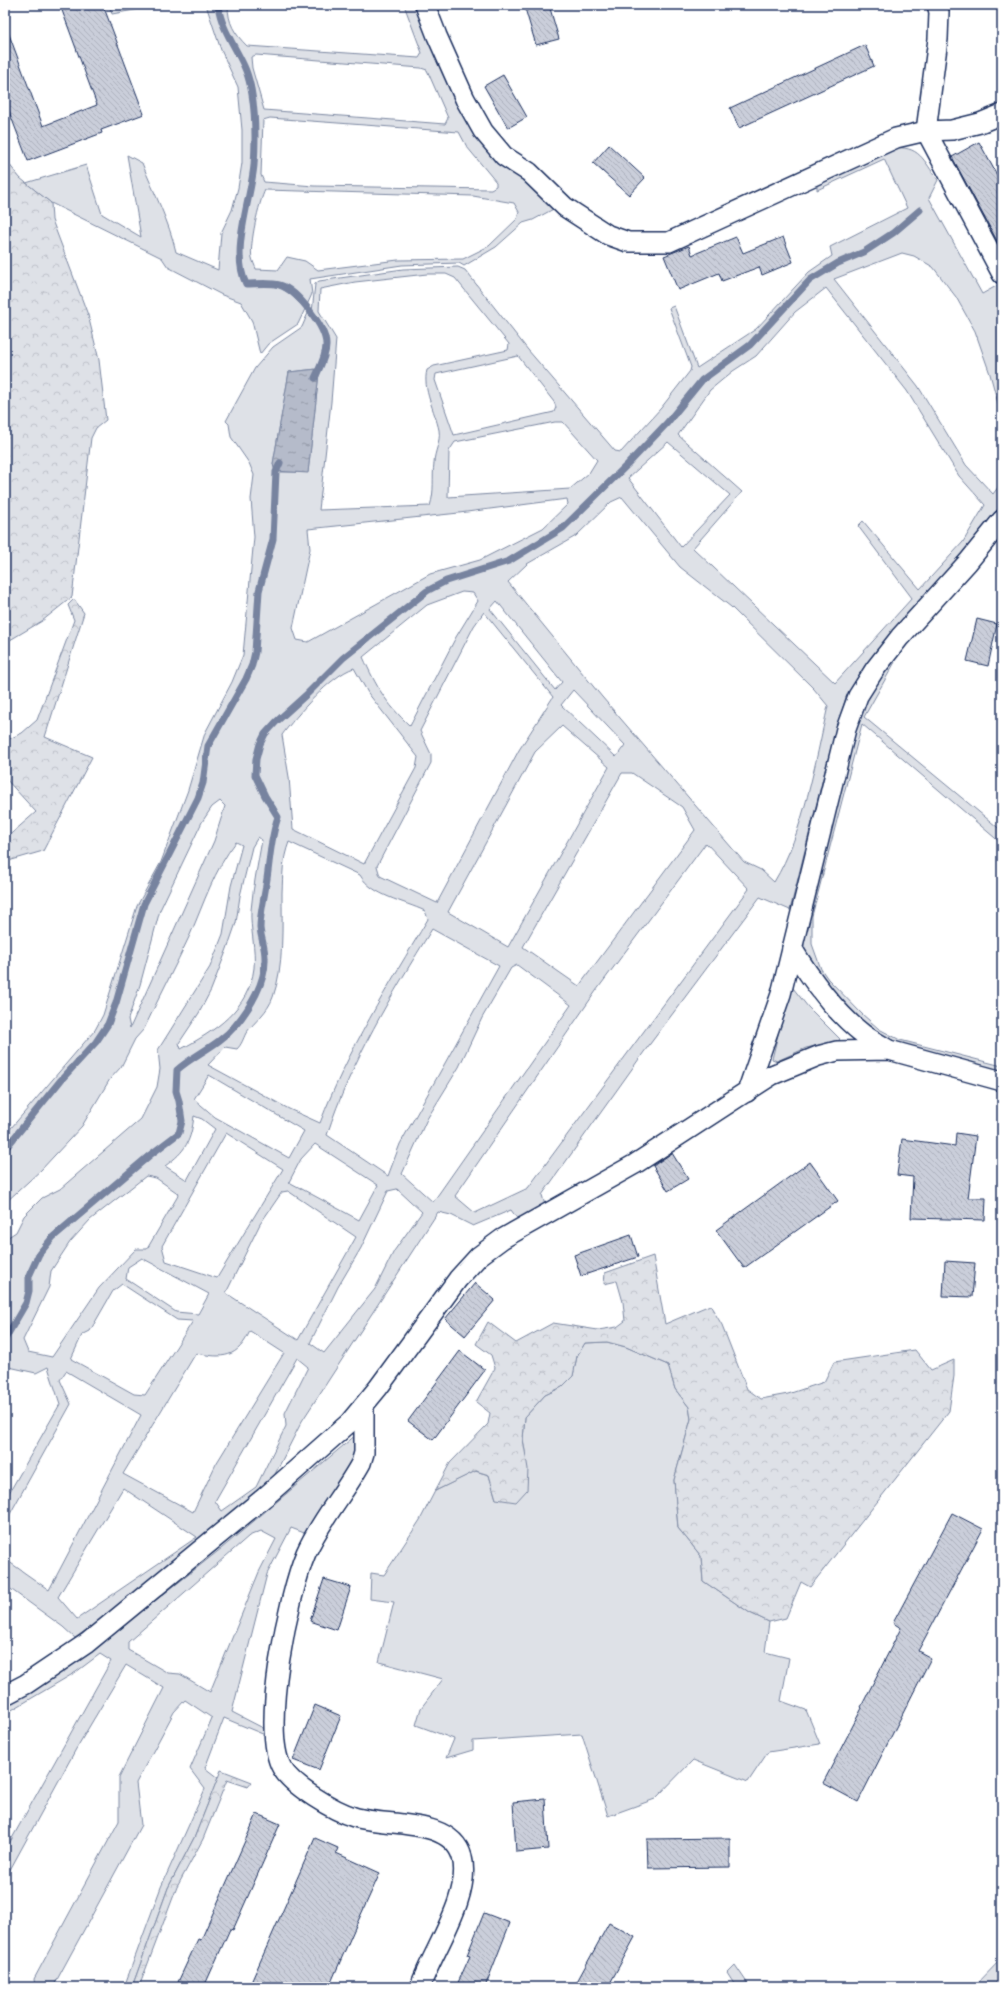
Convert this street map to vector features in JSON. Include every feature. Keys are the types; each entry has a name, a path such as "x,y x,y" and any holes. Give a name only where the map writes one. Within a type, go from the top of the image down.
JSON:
{"street":[{"path":"425,5 465,99 487,136 504,156 529,172 565,208 608,235 628,242 669,242 896,138 926,131 952,130 980,123 1002,114"},
{"path":"937,5 939,12 938,39 926,131 1002,274"},
{"path":"747,1092 781,994 846,729 858,696 875,669 892,648 968,562 1002,520"},
{"path":"792,948 803,967 844,1015 864,1035 888,1050"},
{"path":"5,1695 26,1684 87,1644 265,1497 349,1423 364,1406 458,1279 478,1256 502,1239 635,1164 772,1075 818,1056 837,1051 888,1050 1002,1081"},
{"path":"364,1406 365,1446 361,1463 315,1535 298,1576 287,1625 276,1692 274,1731 276,1752 282,1768 291,1780 309,1794 354,1817 432,1829 445,1835 458,1849 462,1856 464,1868 463,1886 459,1901 426,1968 420,1987"}],"green space":[{"path":"109,5 162,5 112,14"},
{"path":"206,5 217,5 218,14 224,30 240,61 247,80 251,104 252,163 251,178 239,241 238,256 240,271 245,285 265,285 279,288 291,295 305,309 298,324 268,344 260,354 252,321 241,302 222,295 168,267 162,258 51,203 26,183 86,165 102,214 141,237 127,155 142,163 165,218 176,252 218,270 221,233 232,210 238,188 242,163 242,130 238,87 221,50"},
{"path":"220,5 228,5 229,17 233,27 247,46 419,58 422,53 404,5 420,5 458,100 559,206 533,220 523,223 496,247 464,266 459,263 402,265 310,279 312,294 307,305 293,291 280,284 247,282 243,270 242,240 255,165 257,128 255,102 250,77 246,66 227,29","holes":["256,55 421,68 427,70 448,118 445,124 264,110 252,68 251,57","270,118 459,132 467,147 496,182 496,186 491,189 314,186 264,182 261,175 263,120","265,190 473,196 514,203 519,212 517,219 489,246 463,259 398,260 318,270 305,261 287,257 278,270 256,269 251,252 257,213"]},
{"path":"891,148 908,149 915,152 920,155 938,180 929,198 982,294 1000,284 1002,288 1002,418 990,374 975,331 956,297 933,267 914,256 902,253 834,279 918,386 966,465 993,494 1002,482 1002,504 926,597 865,665 846,697 825,770 790,910 760,897 644,1052 542,1195 545,1205 519,1221 511,1210 473,1226 451,1215 438,1212 302,1421 269,1486 125,1602 75,1638 63,1627 5,1585 5,1559 49,1590 141,1415 66,1371 60,1380 71,1404 5,1523 5,1500 60,1404 48,1367 36,1373 9,1367 5,1374 5,1342 28,1304 31,1291 31,1277 41,1255 55,1238 151,1156 180,1134 184,1121 178,1090 179,1071 230,1034 248,1012 258,996 264,978 267,960 267,951 262,931 263,916 274,842 280,817 275,806 266,795 257,774 258,759 267,735 277,723 309,695 344,660 428,592 447,582 510,562 564,529 668,424 703,381 751,347 812,281 838,264 865,253 894,234 923,208 919,209 892,232 863,250 837,261 809,278 749,344 701,379 666,422 627,463 562,526 508,559 445,579 426,589 342,657 263,733 254,758 254,768 259,786 276,817 267,857 265,882 259,916 259,931 263,956 262,969 254,995 239,1019 227,1032 176,1069 174,1091 178,1101 180,1121 177,1132 168,1141 149,1153 131,1171 52,1236 38,1253 27,1276 27,1291 24,1303 5,1335 5,1239 16,1232 24,1216 42,1198 60,1189 141,1119 157,1087 160,1069 158,1050 210,967 223,934 231,886 242,845 236,842 215,875 190,935 144,1029 135,1039 121,1067 110,1079 82,1126 41,1170 5,1203 5,1152 62,1081 97,1043 109,1025 118,1004 145,905 199,799 204,784 210,747 247,680 256,652 261,591 275,540 278,472 308,472 319,373 328,348 328,337 312,312 315,284 319,281 403,269 458,267 465,270 528,350 615,451 621,452 661,408 690,371 691,367 669,308 674,306 697,368 756,329 809,272 832,256 830,247 907,208 884,159 817,190 817,184","holes":["427,274 446,274 455,278 509,344 508,350 434,366 427,370 426,385 439,430 438,443 434,459 430,506 319,510 331,402 336,339 319,311 320,289 355,282","826,288 907,391 959,476 985,505 963,542 920,589 863,521 858,526 912,598 835,683 693,548 742,492 678,435 710,390 733,371 756,356 795,312","518,356 554,402 556,407 554,412 454,435 435,380 436,374","555,422 563,422 597,460 589,473 570,489 448,497 449,451 455,442","668,442 730,495 681,547 628,478","622,497 680,567 731,607 814,689 828,706 801,820 784,863 774,882 761,870 744,862 602,697 508,582 527,564 576,536 611,502","567,499 568,504 543,528 480,560 430,574 308,642 297,640 293,628 310,549 308,529 459,513","462,592 473,593 478,601 456,637 410,726 388,702 363,657 427,605","497,601 562,682 555,690 490,609","484,612 553,697 519,750 437,903 380,876 377,866 431,763 431,754 420,731 474,626","354,668 368,693 418,757 416,768 364,864 293,829 289,777 282,735 315,697 335,679","573,690 625,745 616,757 561,705","562,726 609,767 508,947 448,912 535,752","622,773 632,773 682,807 695,830 579,986 523,947","220,801 225,806 214,841 130,1028 128,1019 140,985 160,910 202,822 212,807","258,837 262,840 251,910 254,946 254,968 251,983 238,1007 228,1017 206,1035 181,1049 179,1043 199,1013 211,990 236,923 240,896 252,847","289,842 360,875 365,882 380,893 425,911 428,919 356,1044 320,1123 289,1109 208,1065 225,1047 237,1049 246,1033 265,1012 273,997 277,985 281,959 283,867","706,843 749,889 528,1188 475,1213 455,1196 596,991","432,929 499,966 400,1144 388,1176 327,1135 348,1081 360,1054 402,978","517,965 571,1005 433,1202 402,1174 427,1119 459,1067 482,1018 511,968","209,1075 304,1131 289,1158 215,1117 194,1099","194,1116 202,1119 215,1129 187,1180 165,1166 172,1161 186,1145 191,1132","226,1133 283,1169 217,1278 166,1261 162,1246","315,1144 378,1185 359,1220 289,1182 301,1159","146,1176 156,1178 179,1194 147,1249 136,1249 99,1288 52,1357 28,1352 23,1340 49,1287 51,1271 70,1242 90,1220","397,1189 422,1212 394,1251 375,1289 324,1353 310,1343 338,1287 361,1248 388,1191","288,1191 356,1237 298,1340 226,1293 260,1224 282,1192","142,1258 209,1294 198,1314 176,1312 126,1279 128,1267","122,1284 177,1320 193,1321 145,1395 134,1394 71,1359 82,1335 90,1331 113,1291","250,1331 284,1353 216,1464 193,1512 123,1474 196,1353 214,1356 229,1354 240,1347","297,1358 308,1367 285,1413 286,1426 256,1487 222,1511 215,1501","123,1488 197,1537 77,1619 58,1597"]},
{"path":"5,159 20,178 51,203 52,220 88,315 99,360 106,420 96,428 91,438 72,597 42,621 5,643"},
{"path":"308,313 322,334 324,345 317,369 289,372 273,464 275,471 272,539 257,591 253,652 250,664 244,678 206,746 201,783 196,797 142,904 114,1002 106,1023 95,1041 60,1078 5,1146 5,1135 95,1030 103,1015 137,906 161,862 188,790 205,733 232,682 243,655 254,537 251,499 254,475 249,463 231,437 229,424 226,421 255,368 273,347 302,327"},
{"path":"74,599 84,613 45,737 92,757 43,851 5,862 5,839 36,812 5,778 5,741 22,733 37,720 74,620 68,605"},
{"path":"890,659 895,662 864,717 1002,831 1002,844 862,724 812,916 812,944 821,969 828,979 879,1029 900,1040 1002,1066 1002,1071 884,1040 847,1009 806,957 803,940 857,716"},
{"path":"793,988 808,1007 840,1039 838,1041 806,1048 777,1061 772,1059 789,990"},
{"path":"653,1256 665,1324 710,1305 722,1325 747,1389 761,1399 788,1394 824,1382 834,1362 915,1350 931,1370 954,1360 954,1376 949,1411 810,1587 801,1582 786,1618 769,1622 750,1613 703,1581 701,1556 678,1528 674,1480 691,1419 689,1407 675,1389 668,1365 626,1347 607,1342 585,1343 577,1356 573,1376 562,1387 545,1395 525,1417 523,1439 528,1469 527,1490 516,1502 496,1499 489,1475 476,1471 435,1491 450,1463 488,1424 490,1413 476,1402 495,1368 491,1355 476,1344 488,1322 516,1343 553,1323 598,1330 617,1327 625,1321 623,1302 617,1281 604,1284 605,1273"},
{"path":"607,1342 626,1347 668,1365 675,1389 689,1407 691,1419 674,1480 678,1528 701,1556 703,1581 750,1613 769,1622 765,1652 789,1658 781,1701 806,1710 820,1744 768,1752 748,1782 693,1760 655,1799 608,1816 582,1734 473,1741 473,1750 446,1758 454,1739 416,1725 421,1708 443,1679 379,1662 394,1602 370,1599 371,1573 384,1575 420,1520 435,1491 475,1471 489,1475 496,1499 525,1452 523,1439 525,1417 545,1395 562,1387 573,1376 577,1356 585,1343"},
{"path":"357,1434 361,1447 307,1534 291,1528 267,1574 232,1712 265,1729 265,1735 224,1718 205,1768 218,1778 195,1836 168,1888 132,1987 124,1987 161,1887 205,1789 190,1769 212,1718 185,1700 174,1712 136,1783 141,1825 53,1987 35,1987 34,1979 119,1821 119,1777 164,1688 126,1665 76,1749 5,1879 5,1851 111,1661 100,1654 76,1672 5,1714 5,1703 93,1647 146,1608 222,1548","holes":["261,1531 276,1539 259,1572 210,1692 180,1674 168,1673 128,1650 128,1642 249,1536"]},
{"path":"221,1770 252,1782 248,1787 227,1780 203,1839 177,1887 139,1987 132,1987 168,1888 195,1836"},
{"path":"1002,1958 1002,1980 994,1987 974,1987"},
{"path":"735,1965 750,1987 736,1987 727,1973"}],"water":[{"path":"317,369 319,373 308,473 275,471 273,464 289,372"}],"building":[{"path":"60,5 103,5 144,114 101,130 102,133 28,161 5,101 5,30 7,29 43,126 97,105"},
{"path":"524,5 549,5 559,39 536,45"},
{"path":"865,45 874,66 739,128 730,108"},
{"path":"503,75 527,117 508,128 484,86"},
{"path":"979,142 1002,184 1002,250 952,157"},
{"path":"609,145 645,178 629,195 593,163"},
{"path":"736,237 743,253 783,237 793,262 762,275 759,267 722,281 719,273 678,290 664,256 689,246 692,255"},
{"path":"977,619 997,624 988,666 967,661"},
{"path":"956,1133 976,1136 968,1198 986,1198 985,1220 911,1218 913,1177 897,1175 902,1139 955,1146"},
{"path":"672,1153 688,1179 668,1191 653,1166"},
{"path":"810,1162 838,1201 744,1268 716,1230"},
{"path":"631,1235 638,1257 581,1276 574,1255"},
{"path":"945,1261 975,1263 972,1297 943,1296"},
{"path":"475,1283 495,1300 465,1336 445,1319"},
{"path":"460,1351 485,1370 433,1440 408,1421"},
{"path":"952,1513 983,1529 918,1651 931,1658 858,1802 823,1783 901,1628 893,1623"},
{"path":"324,1579 351,1587 337,1630 310,1621"},
{"path":"315,1705 341,1716 319,1770 293,1760"},
{"path":"545,1799 548,1849 516,1852 513,1802"},
{"path":"257,1814 280,1824 233,1930 230,1929 204,1987 188,1987 178,1982 198,1939 201,1940"},
{"path":"315,1838 338,1848 336,1853 380,1873 329,1987 249,1987"},
{"path":"730,1838 730,1867 648,1868 647,1839"},
{"path":"484,1913 510,1923 485,1987 456,1987 470,1956 467,1955"},
{"path":"609,1923 635,1937 608,1987 574,1987"}],"waterway":[{"path":"218,5 225,29 244,66 251,88 253,101 255,141 254,165 241,241 240,256 242,271 246,284 263,283 280,285 287,288 294,294 310,311 322,330 326,346 324,358 315,378"},
{"path":"5,1339 26,1303 29,1291 29,1276 39,1254 53,1237 150,1155 179,1133 182,1121 176,1091 177,1070 229,1033 246,1011 260,985 265,967 260,928 261,917 272,842 278,817 265,796 255,775 256,759 260,744 265,734 343,658 427,591 446,581 509,561 563,528 667,423 702,380 750,345 810,280 838,263 864,252 893,233 920,210"},
{"path":"5,1149 61,1080 96,1042 108,1024 116,1003 144,904 198,798 203,783 208,746 246,679 252,665 255,652 259,591 273,539 276,472 280,463"},
{"path":"997,1987 1002,1982"}]}
